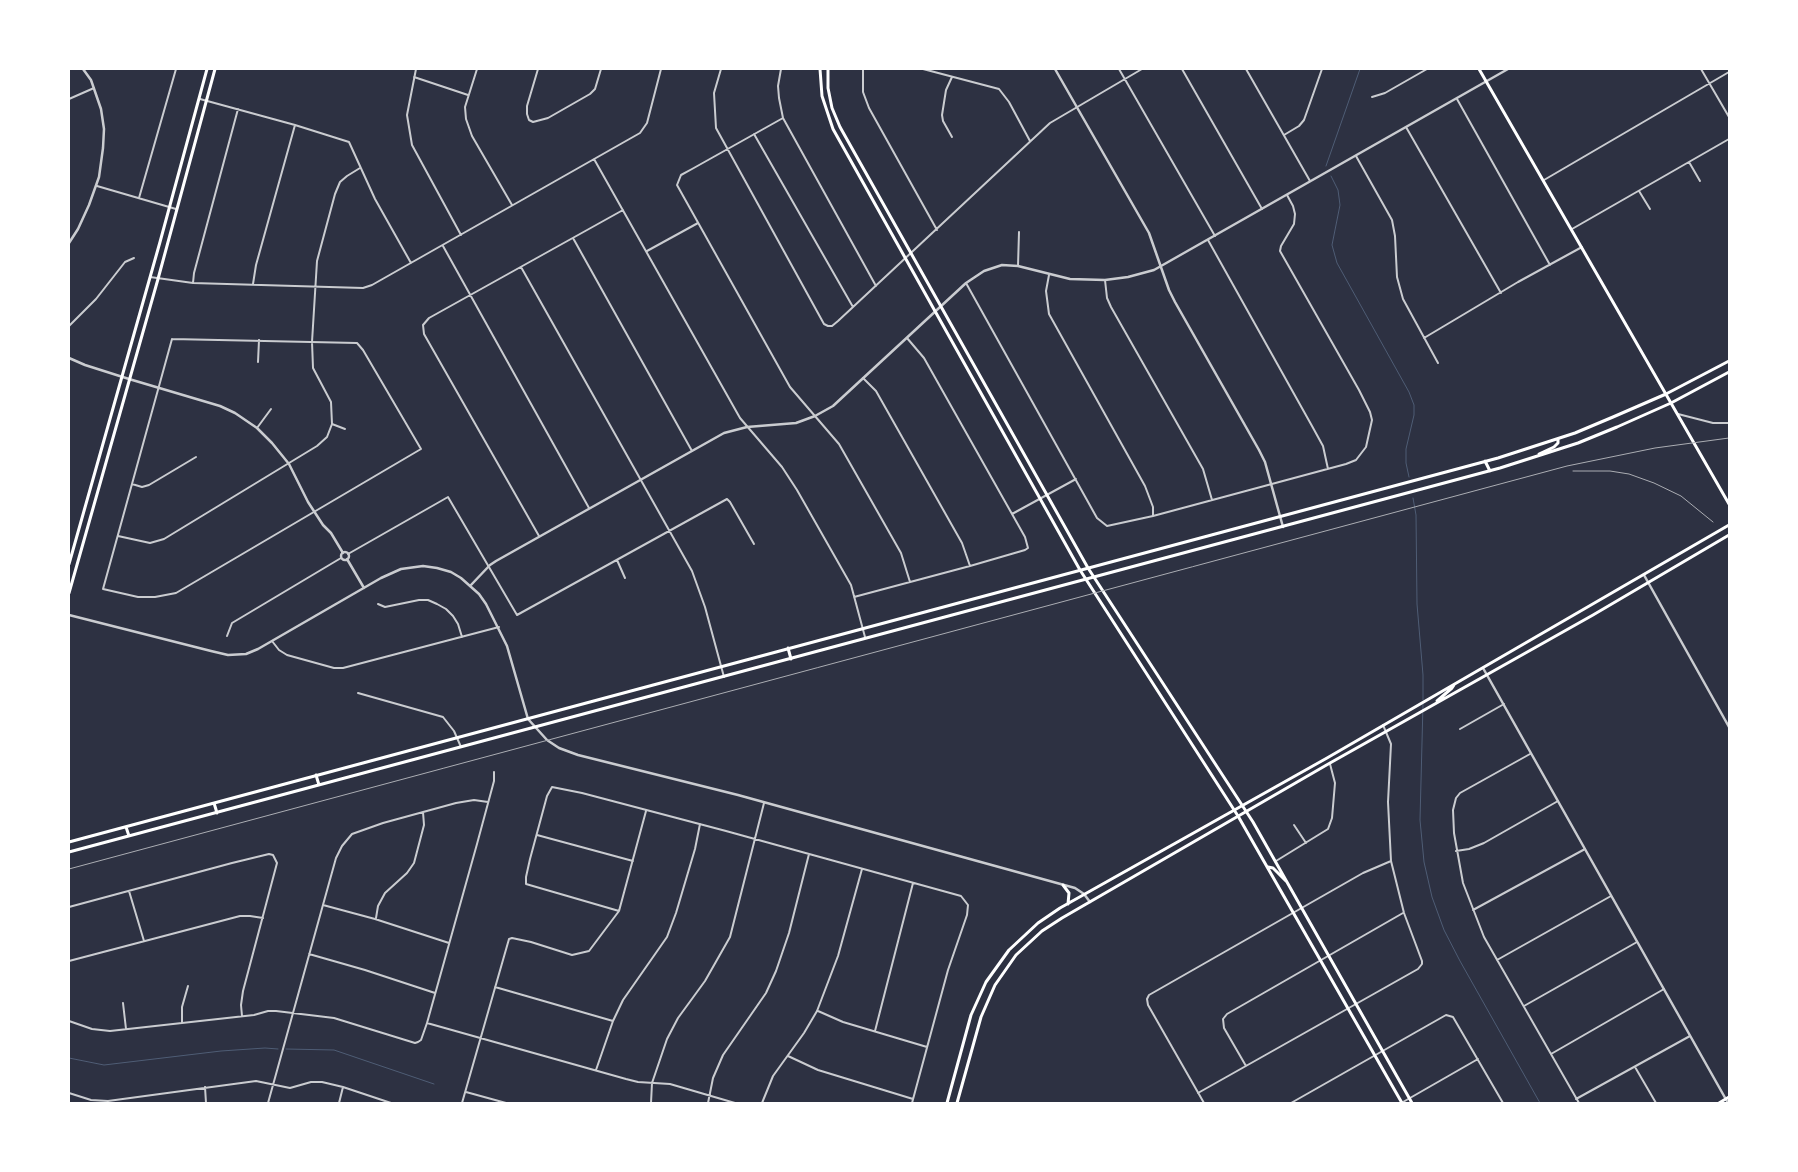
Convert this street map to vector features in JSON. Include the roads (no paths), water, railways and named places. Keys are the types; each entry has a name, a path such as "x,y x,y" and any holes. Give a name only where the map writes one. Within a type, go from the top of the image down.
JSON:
{"main road":[{"path":"69,564 207,69"},
{"path":"69,593 215,69"},
{"path":"820,69 822,96 833,129 1080,570 1234,809 1401,1103"},
{"path":"828,69 828,88 832,108 840,127 1046,495 1088,568 1276,861 1412,1103"},
{"path":"1479,69 1729,504"},
{"path":"69,842 1485,462 1558,438 1666,394 1729,361"},
{"path":"69,852 1490,472 1602,433 1671,403 1729,372"},
{"path":"1529,459 1554,447 1558,442 1558,438"},
{"path":"1485,462 1490,472"},
{"path":"947,1103 971,1015 986,982 1009,950 1038,923 1084,894 1241,804 1304,771 1729,526"},
{"path":"957,1103 981,1017 995,985 1016,955 1042,931 1307,776 1598,612 1729,535"},
{"path":"1656,568 1660,575"},
{"path":"1594,604 1598,612"},
{"path":"788,648 791,659"},
{"path":"1429,707 1452,688 1454,684"},
{"path":"1170,710 1177,705"},
{"path":"1201,757 1207,753"},
{"path":"1304,771 1307,776"},
{"path":"316,775 319,785"},
{"path":"214,803 217,812"},
{"path":"126,826 129,836"},
{"path":"1149,857 1155,864"},
{"path":"1268,867 1272,868 1288,883"},
{"path":"1063,885 1069,893 1068,904"},
{"path":"1718,1103 1728,1098"}],"street":[{"path":"69,243 78,229 96,186 103,148 104,129 101,109 95,88 84,69"},
{"path":"139,198 176,69"},
{"path":"416,69 406,115 412,145 461,235"},
{"path":"477,69 468,95 466,119 472,136 512,205"},
{"path":"538,69 527,106 529,120 533,122 548,118 590,94 595,89 601,69"},
{"path":"150,278 193,282 363,288 386,278 640,133 644,129 661,69"},
{"path":"721,69 714,93 716,128 824,324 828,326 832,326 853,307 1058,117 1142,69"},
{"path":"781,69 778,98 783,118 876,286"},
{"path":"863,69 863,92 869,108 937,230"},
{"path":"923,69 998,89 1009,102 1030,141"},
{"path":"1055,69 1149,233 1175,302 1259,450 1283,527"},
{"path":"1119,69 1215,236"},
{"path":"1182,69 1262,209"},
{"path":"1246,69 1310,181"},
{"path":"1284,135 1299,126 1304,120 1322,69"},
{"path":"1372,97 1385,93 1427,69"},
{"path":"471,585 490,565 724,433 747,427 796,424 833,406 966,283 992,268 1018,266 1070,279 1105,280 1128,277 1161,267 1508,69"},
{"path":"1702,69 1729,117"},
{"path":"1544,180 1729,72"},
{"path":"413,77 468,95"},
{"path":"952,77 946,90 942,116 943,122 952,137"},
{"path":"69,99 95,88"},
{"path":"1457,98 1550,265"},
{"path":"200,99 349,142 375,200 412,263"},
{"path":"193,282 238,109"},
{"path":"783,118 682,175 677,185 790,388 839,444 901,553 910,582"},
{"path":"253,284 256,265 295,125"},
{"path":"1406,127 1501,293"},
{"path":"754,134 853,307"},
{"path":"1572,230 1729,139"},
{"path":"1356,156 1392,220 1403,299 1438,363"},
{"path":"594,159 740,418 782,467 797,490 850,585 866,639"},
{"path":"1689,162 1700,181"},
{"path":"118,536 144,543 155,543 289,464 317,446 327,437 332,424 331,402 313,368 314,286 317,261 340,182 360,168"},
{"path":"96,186 176,209"},
{"path":"1640,191 1650,210"},
{"path":"966,283 1097,518 1107,526 1153,516 1328,469 1356,460 1366,447 1372,420 1370,412 1280,251 1294,224 1295,214 1293,206 1286,195"},
{"path":"539,536 423,330 423,325 429,318 623,210"},
{"path":"646,251 698,223"},
{"path":"1018,232 1018,266"},
{"path":"572,238 692,451"},
{"path":"1208,240 1323,446 1328,469"},
{"path":"442,245 589,508"},
{"path":"1424,338 1582,247"},
{"path":"69,326 96,299 124,262 134,258"},
{"path":"522,267 694,578 705,607 724,677"},
{"path":"1049,274 1046,291 1049,314 1145,486 1151,501 1153,516"},
{"path":"1105,280 1111,307 1203,469 1212,500"},
{"path":"854,597 970,566 1028,548 1026,537 924,358 907,338"},
{"path":"172,339 312,342 357,343 360,345 421,449 176,593 155,597 138,597 103,589 172,339"},
{"path":"258,362 259,340"},
{"path":"69,358 121,377 220,406 235,413 257,428 289,464 314,512 331,533 343,553 348,554 448,497 490,565 517,615 727,499 754,544"},
{"path":"863,378 876,392 962,544 970,566"},
{"path":"257,428 271,409"},
{"path":"1678,414 1703,422 1729,423"},
{"path":"332,424 345,429"},
{"path":"132,484 142,487 149,485 196,457"},
{"path":"1012,514 1076,479"},
{"path":"227,636 232,623 341,558 343,553"},
{"path":"348,554 347,559 364,588"},
{"path":"341,558 347,559"},
{"path":"616,560 626,578"},
{"path":"69,615 228,655 246,654 381,578 401,569 423,566 451,572 471,585 486,604 499,627 507,646 528,719 547,740 566,752 765,803 1063,885 1079,890 1090,902"},
{"path":"1644,575 1729,727"},
{"path":"378,604 385,607 428,600 446,609 453,616 462,637"},
{"path":"272,641 279,650 287,655 334,668 343,668 499,627"},
{"path":"1483,668 1690,1036 1728,1098 1728,1103"},
{"path":"358,693 443,717 449,722 460,747"},
{"path":"1460,729 1504,704"},
{"path":"1198,1093 1422,964 1404,912 1391,861 1388,802 1391,744 1383,725"},
{"path":"1531,753 1460,793 1456,798 1453,810 1456,851 1463,883 1484,937 1579,1103"},
{"path":"1276,861 1328,829 1332,818 1335,783 1330,763"},
{"path":"69,1021 92,1029 110,1031 254,1015 268,1011 334,1018 416,1042 421,1040 494,781 494,772"},
{"path":"619,911 527,886 525,883 552,787 555,786 700,824 961,896 968,905 967,915 948,970 912,1103"},
{"path":"268,1103 336,858 342,846 352,834 383,823 474,800 488,802"},
{"path":"1456,851 1469,849 1484,842 1558,801"},
{"path":"651,1103 652,1083 667,1039 678,1018 705,981 730,937 765,803"},
{"path":"462,1103 509,939 512,938 577,955 590,951 619,911 647,810"},
{"path":"375,919 378,906 385,893 407,873 414,863 424,825 423,812"},
{"path":"596,1071 612,1021 635,981 667,937 695,849 700,824"},
{"path":"1294,825 1306,843"},
{"path":"537,835 633,861"},
{"path":"1472,910 1585,849"},
{"path":"69,907 269,854 275,857 277,863 243,991 242,1016"},
{"path":"708,1103 713,1078 722,1055 766,993 776,971 789,933 809,854"},
{"path":"1204,1103 1149,1007 1147,999 1149,995 1363,873 1391,861"},
{"path":"762,1103 768,1084 817,1011 838,956 862,869"},
{"path":"875,1031 913,883"},
{"path":"129,891 144,941"},
{"path":"1497,960 1611,896"},
{"path":"323,905 375,919 449,943"},
{"path":"1246,1066 1224,1028 1222,1021 1224,1017 1233,1010 1404,912"},
{"path":"69,961 240,916 263,918"},
{"path":"1524,1006 1637,942"},
{"path":"309,954 435,993"},
{"path":"182,1023 182,1007 188,986"},
{"path":"495,987 612,1021"},
{"path":"1551,1054 1664,989"},
{"path":"123,1003 126,1029"},
{"path":"817,1011 843,1022 927,1047"},
{"path":"1291,1103 1446,1015 1453,1016 1503,1103"},
{"path":"427,1023 638,1082 670,1084 735,1103"},
{"path":"1576,1099 1690,1036"},
{"path":"788,1056 818,1070 913,1099"},
{"path":"1401,1103 1478,1059"},
{"path":"1635,1067 1656,1103"},
{"path":"69,1093 91,1100 108,1101 256,1080 290,1088 311,1082 322,1082 344,1087 391,1103"},
{"path":"205,1087 206,1103"},
{"path":"338,1103 344,1087"},
{"path":"466,1092 506,1103"}],"waterway":[{"path":"1326,166 1360,69"},
{"path":"1331,176 1338,190 1340,205 1332,245 1337,263 1409,392 1414,405 1414,415 1406,449 1409,477"},
{"path":"1413,498 1416,515 1417,604 1423,675 1423,700"},
{"path":"1423,704 1420,820 1424,862 1432,897 1444,930 1460,961 1540,1103"},
{"path":"69,1058 104,1065 221,1051 278,1049"},
{"path":"286,1049 334,1050 434,1084"}],"railway":[{"path":"69,869 1567,466 1655,448 1729,438"},
{"path":"1573,471 1610,471 1629,474 1654,483 1681,496 1713,522"}]}
